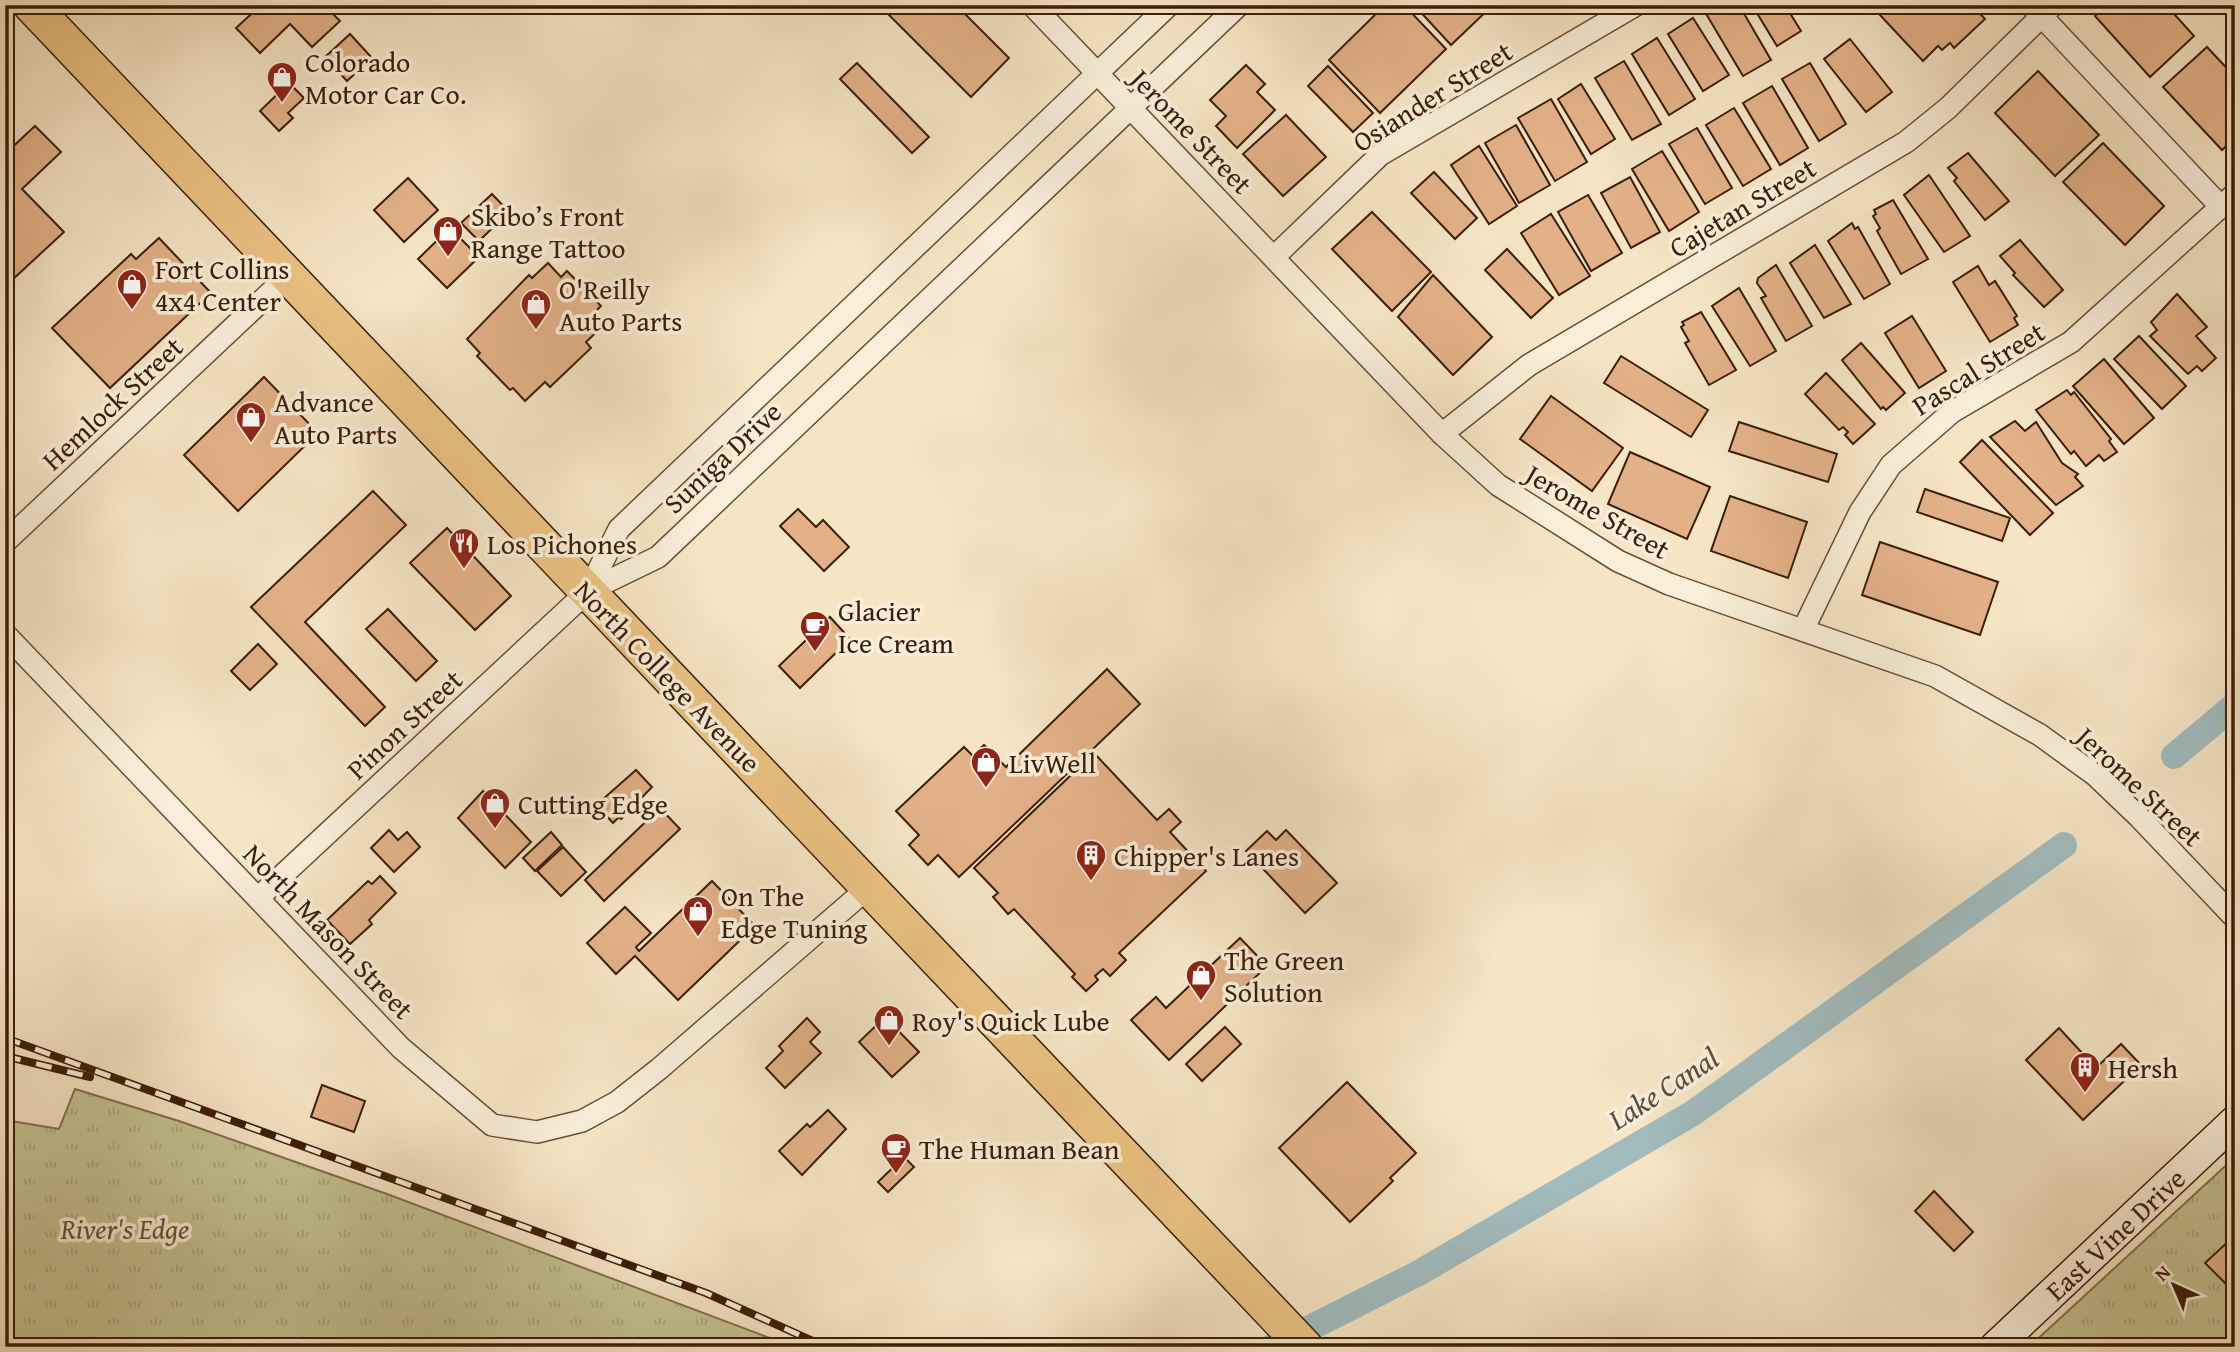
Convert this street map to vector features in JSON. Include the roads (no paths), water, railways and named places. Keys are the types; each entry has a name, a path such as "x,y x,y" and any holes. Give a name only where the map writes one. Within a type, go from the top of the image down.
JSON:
{"highway":[{"name":"North College Avenue","path":"32,5 1305,1347"}],"main road":[{"name":"East Vine Drive","path":"1995,1347 2235,1121"}],"street":[{"name":"Jerome Street","path":"1032,5 1442,434 1498,485 1618,561 1669,584 1935,676 2040,735 2095,775 2235,918"},
{"name":"Suniga Drive","path":"587,591 620,530 1169,5"},
{"name":"Suniga Drive","path":"587,591 658,557 1239,5"},
{"name":"Osiander Street","path":"1275,257 1380,155 1636,5"},
{"path":"2042,9 2228,200"},
{"name":"Cajetan Street","path":"1442,434 1529,365 1906,142 1948,107 2042,9"},
{"name":"Pascal Street","path":"1803,630 1854,523 1891,465 1952,412 2071,342 2228,200"},
{"name":"Hemlock Street","path":"5,542 288,276"},
{"name":"Pinon Street","path":"258,898 587,591"},
{"name":"North Mason Street","path":"5,634 401,1048 492,1125 537,1132 582,1121 617,1102 659,1069 869,887"}],"waterway":[{"name":"Lake Canal","path":"2174,756 2235,705"},
{"name":"Lake Canal","path":"1272,1347 1417,1274 1693,1113 2064,845"}],"railway":[{"path":"5,1038 706,1293 826,1347"},
{"path":"5,1056 90,1077"}],"place":[{"name":"Colorado Motor Car Co.","path":"282,104"},
{"name":"Skibo’s Front Range Tattoo","path":"448,258"},
{"name":"Fort Collins 4x4 Center","path":"132,311"},
{"name":"O'Reilly Auto Parts","path":"536,331"},
{"name":"Advance Auto Parts","path":"251,444"},
{"name":"Los Pichones","path":"464,570"},
{"name":"Glacier Ice Cream","path":"815,653"},
{"name":"LivWell","path":"986,789"},
{"name":"Cutting Edge","path":"495,830"},
{"name":"Chipper's Lanes","path":"1091,882"},
{"name":"On The Edge Tuning","path":"698,938"},
{"name":"The Green Solution","path":"1201,1002"},
{"name":"Roy's Quick Lube","path":"889,1047"},
{"name":"Hersh","path":"2085,1094"},
{"name":"The Human Bean","path":"896,1175"}],"park label":[{"name":"River's Edge","path":"125,1228"}]}
